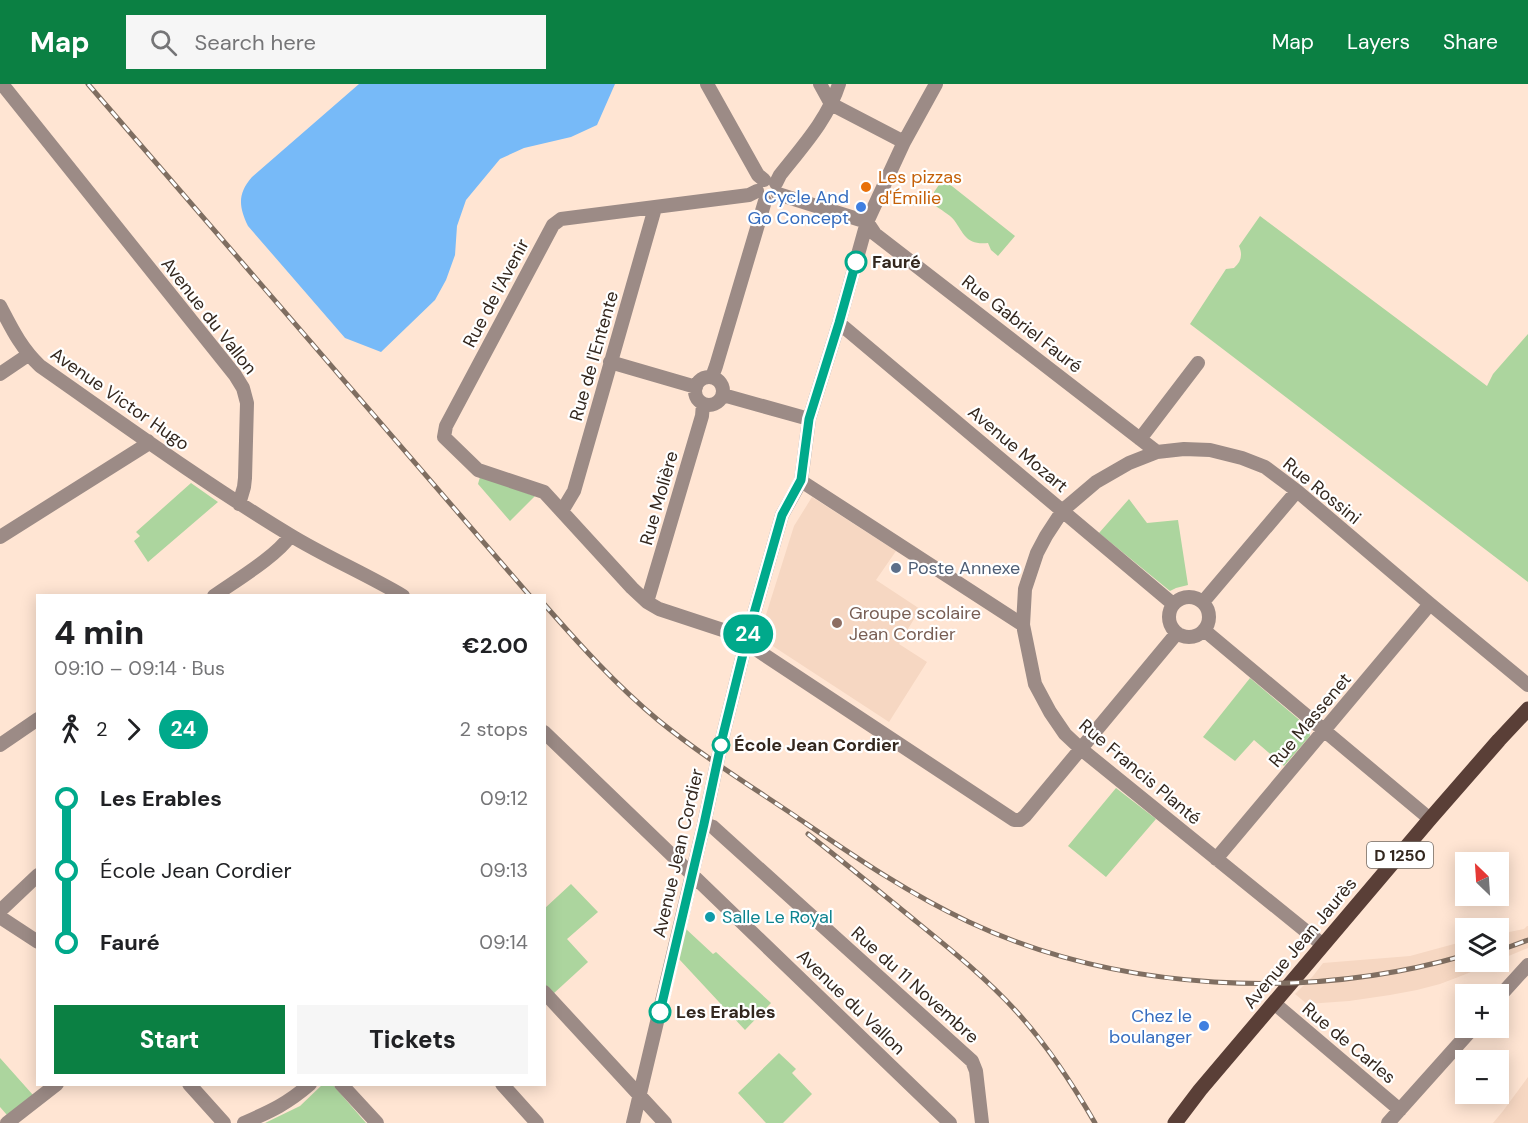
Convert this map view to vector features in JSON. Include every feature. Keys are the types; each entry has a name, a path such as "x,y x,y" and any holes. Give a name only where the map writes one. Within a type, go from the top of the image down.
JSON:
{"main road":[{"name":"Avenue Jean Jaurès","path":"1175,1123 1430,819 1528,709"}],"street":[{"name":"Avenue du Vallon","path":"2,84 235,375 243,388 247,403 245,478 239,504"},
{"path":"707,84 768,190 867,222"},
{"path":"820,84 831,104 904,142"},
{"path":"712,377 768,190 823,120 839,84"},
{"name":"Avenue Jean Cordier","path":"633,1123 747,638 782,515 801,480 809,419 867,222 904,142 936,84"},
{"name":"Rue de l'Avenir","path":"562,511 544,492 478,470 444,437 446,426 553,225 561,219 749,195 768,190"},
{"name":"Rue de l'Entente","path":"562,511 574,491 655,208"},
{"name":"Rue Gabriel Fauré","path":"867,222 876,234 1157,452"},
{"name":"Avenue Victor Hugo","path":"0,306 20,344 40,366 239,504"},
{"name":"Avenue Mozart","path":"839,323 1173,604"},
{"path":"0,374 28,355"},
{"path":"610,362 696,387"},
{"path":"1140,439 1198,363"},
{"path":"712,377 720,381 724,390 718,403 708,406 697,399 695,391 702,379 712,377"},
{"path":"723,395 809,419"},
{"name":"Rue Molière","path":"647,602 704,404"},
{"path":"0,537 140,449 148,441"},
{"name":"Rue Rossini","path":"1063,510 1096,482 1129,463 1157,452 1184,449 1210,450 1242,458 1265,467 1297,491 1528,685"},
{"path":"801,480 1023,625"},
{"path":"1203,602 1297,491"},
{"path":"239,504 290,536 399,594"},
{"name":"Rue Francis Planté","path":"1063,510 1046,536 1030,573 1026,589 1023,625 1035,684 1050,712 1065,734 1081,749 1323,945"},
{"path":"562,511 647,602 659,609 747,638 754,648 1014,820 1020,820 1025,816 1177,633"},
{"path":"217,594 269,557 290,536"},
{"path":"1185,597 1198,598 1203,602 1209,613 1204,630 1200,634 1188,637 1177,633 1170,622 1170,609 1173,604 1185,597"},
{"name":"Rue Massenet","path":"1216,859 1430,604"},
{"path":"1204,630 1430,819"},
{"path":"0,745 36,720"},
{"name":"Avenue du Vallon","path":"546,734 950,1123"},
{"name":"Rue du 11 Novembre","path":"704,824 713,827 972,1061 976,1071 982,1123"},
{"path":"0,911 36,877"},
{"path":"0,917 36,941"},
{"path":"1509,987 1528,965"},
{"path":"546,994 665,1123"},
{"name":"Rue de Carles","path":"1274,1003 1400,1110"},
{"path":"1388,1123 1464,1038"},
{"path":"7,1123 54,1086"},
{"path":"191,1086 224,1123"},
{"path":"244,1123 281,1106 308,1086"},
{"path":"343,1086 377,1123"},
{"path":"504,1086 537,1123"}],"shaded area":[{"name":"Groupe scolaire Jean Cordier","path":"812,497 896,551 876,580 920,609 899,644 927,662 889,722 759,637 794,526"},
{"path":"1528,926 1528,948 1509,956 1509,932"},
{"path":"1455,944 1455,972 1470,972 1417,990 1349,1001 1307,1004 1295,994 1323,963 1410,956"},
{"path":"1528,1077 1528,1123 1493,1123"}],"green space":[{"path":"943,179 1015,236 998,256 991,250 988,243 970,241 952,218 934,205 934,192"},
{"path":"1260,216 1487,386 1493,374 1528,334 1528,582 1190,324 1226,269 1234,268 1238,263 1241,258 1239,246"},
{"path":"480,477 535,496 510,521 478,484"},
{"path":"191,483 218,502 148,562 134,541 140,536 136,532"},
{"path":"1129,499 1147,523 1178,520 1188,585 1170,591 1099,533"},
{"path":"1250,678 1309,728 1310,736 1284,766 1254,740 1235,761 1203,737"},
{"path":"1116,788 1156,819 1106,877 1068,846"},
{"path":"571,884 598,912 567,939 588,962 553,994 546,985 546,907"},
{"path":"686,929 713,954 716,952 771,1003 745,1030 679,959"},
{"path":"779,1053 796,1069 792,1073 812,1094 783,1123 766,1123 738,1093"},
{"path":"0,1058 33,1095 7,1115 0,1107"},
{"path":"321,1086 334,1086 366,1123 265,1123 300,1106"}],"water":[{"path":"359,84 615,84 597,125 571,137 524,148 500,159 466,200 457,226 455,255 446,280 435,300 381,352 345,338 248,226 241,207 244,189 252,177"}],"railway":[{"path":"88,84 528,594"},
{"path":"546,606 613,679 658,720 708,758 901,886 969,922 1027,945 1087,963 1150,975 1214,982 1279,983 1343,979 1405,970 1455,958"},
{"path":"808,834 949,949 1003,998 1049,1051 1095,1123"},
{"path":"1509,947 1528,940"}],"bus line":[{"name":"24","path":"660,1012 747,638 782,515 801,480 809,419 856,262"}],"place":[{"name":"Les pizzas d'Émilie","path":"866,187"},
{"name":"Cycle And Go Concept","path":"861,207"},
{"name":"Fauré","path":"856,262"},
{"name":"Poste Annexe","path":"896,568"},
{"name":"Groupe scolaire Jean Cordier","path":"837,623"},
{"name":"École Jean Cordier","path":"721,745"},
{"name":"Salle Le Royal","path":"710,917"},
{"name":"Les Erables","path":"660,1012"},
{"name":"Chez le boulanger","path":"1204,1026"}]}
